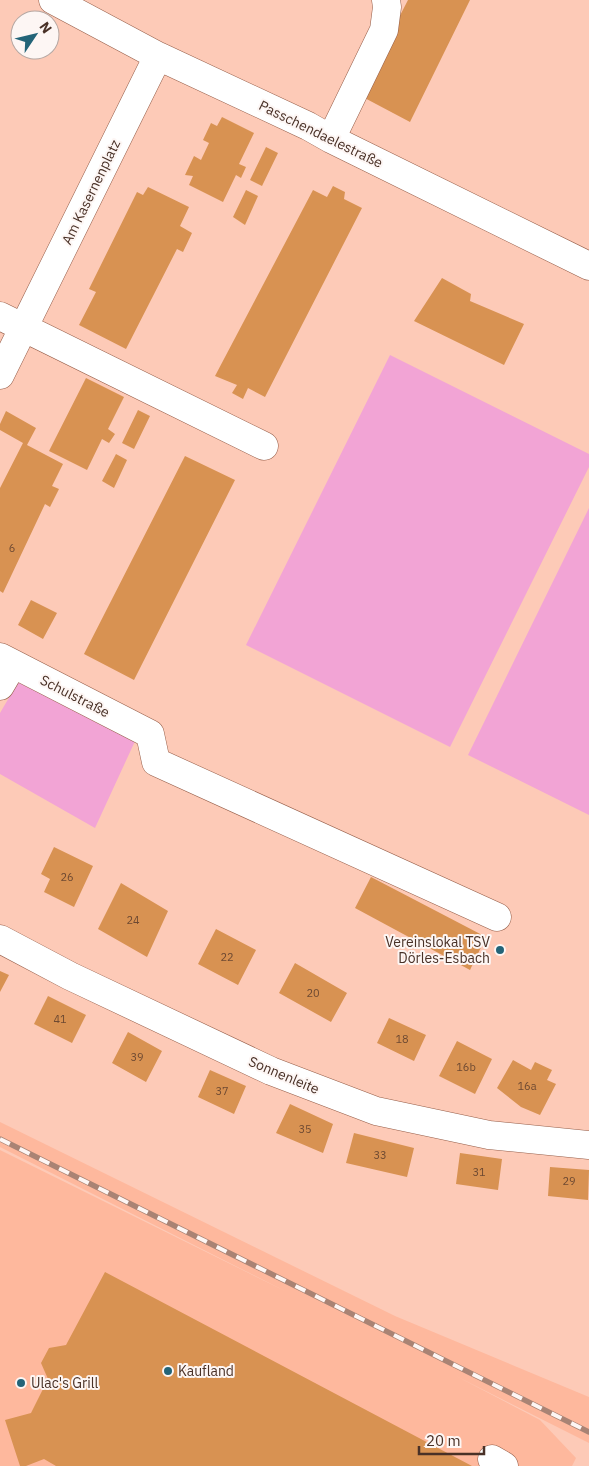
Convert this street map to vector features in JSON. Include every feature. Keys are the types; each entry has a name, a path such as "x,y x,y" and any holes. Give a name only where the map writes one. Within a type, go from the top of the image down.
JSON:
{"street":[{"name":"Passchendaelestraße","path":"53,0 158,56 288,116 589,266"},
{"path":"330,138 384,30 386,0"},
{"name":"Am Kasernenplatz","path":"0,375 12,322 158,56"},
{"path":"12,322 264,446"},
{"name":"Schulstraße","path":"4,669 150,734 156,762 497,917"},
{"name":"Sonnenleite","path":"0,939 70,976 262,1066 376,1112 489,1135 589,1146"}],"shaded area":[{"path":"390,355 589,454 589,467 450,747 246,645"},
{"path":"589,508 589,815 468,755"},
{"path":"20,679 136,739 95,828 0,774 0,713"},
{"path":"0,1122 395,1316 589,1397 589,1443 456,1376 540,1420 576,1458 572,1466 0,1466 0,1150 285,1291 0,1147"}],"building":[{"path":"408,0 470,0 410,122 359,95"},
{"path":"222,117 254,133 239,164 246,167 241,178 236,175 223,202 189,185 193,176 185,175 194,156 201,160 209,143 203,140 211,123 217,126"},
{"path":"266,147 278,153 262,186 250,180"},
{"path":"333,186 345,192 344,199 362,208 265,397 248,388 243,399 232,393 237,385 215,376 313,190 327,197"},
{"path":"148,187 189,207 180,226 192,233 183,252 177,249 126,349 79,325 96,292 89,289 137,192 143,195"},
{"path":"246,190 258,196 245,225 233,217"},
{"path":"442,278 471,294 470,301 524,324 504,365 414,321"},
{"path":"86,378 124,397 108,429 115,434 109,443 102,439 87,470 49,451"},
{"path":"138,410 150,416 134,449 122,443"},
{"path":"6,411 36,428 27,445 63,464 52,486 59,489 50,507 45,504 3,593 0,591 0,488 23,443 0,430 0,424"},
{"path":"116,454 127,460 114,488 102,481"},
{"path":"185,456 235,480 134,680 84,654"},
{"path":"31,600 57,613 43,639 18,625"},
{"path":"54,847 93,866 74,907 44,892 50,879 41,874"},
{"path":"371,877 486,937 470,970 355,908"},
{"path":"121,883 168,911 147,957 98,929"},
{"path":"216,929 256,950 238,985 198,964"},
{"path":"295,963 347,993 331,1022 279,993"},
{"path":"0,971 9,975 0,992"},
{"path":"48,996 86,1015 72,1043 34,1024"},
{"path":"389,1018 426,1035 414,1061 377,1043"},
{"path":"128,1032 162,1051 146,1082 112,1063"},
{"path":"457,1041 492,1059 475,1094 439,1076"},
{"path":"513,1060 531,1070 535,1062 552,1070 547,1080 556,1084 540,1115 521,1107 497,1088"},
{"path":"210,1070 246,1086 234,1114 198,1097"},
{"path":"290,1104 333,1124 323,1153 276,1133"},
{"path":"354,1133 414,1148 407,1177 346,1163"},
{"path":"460,1153 502,1159 498,1190 456,1184"},
{"path":"550,1167 589,1170 588,1200 548,1196"},
{"name":"Kaufland","path":"105,1272 472,1466 56,1466 44,1459 26,1466 20,1466 5,1420 31,1413 48,1379 41,1363 49,1348 66,1345"}],"railway":[{"path":"0,1139 589,1432"}],"place":[{"name":"Vereinslokal TSV Dörles-Esbach","path":"500,950"},
{"name":"Kaufland","path":"168,1371"},
{"name":"Ulac's Grill","path":"21,1383"}]}
